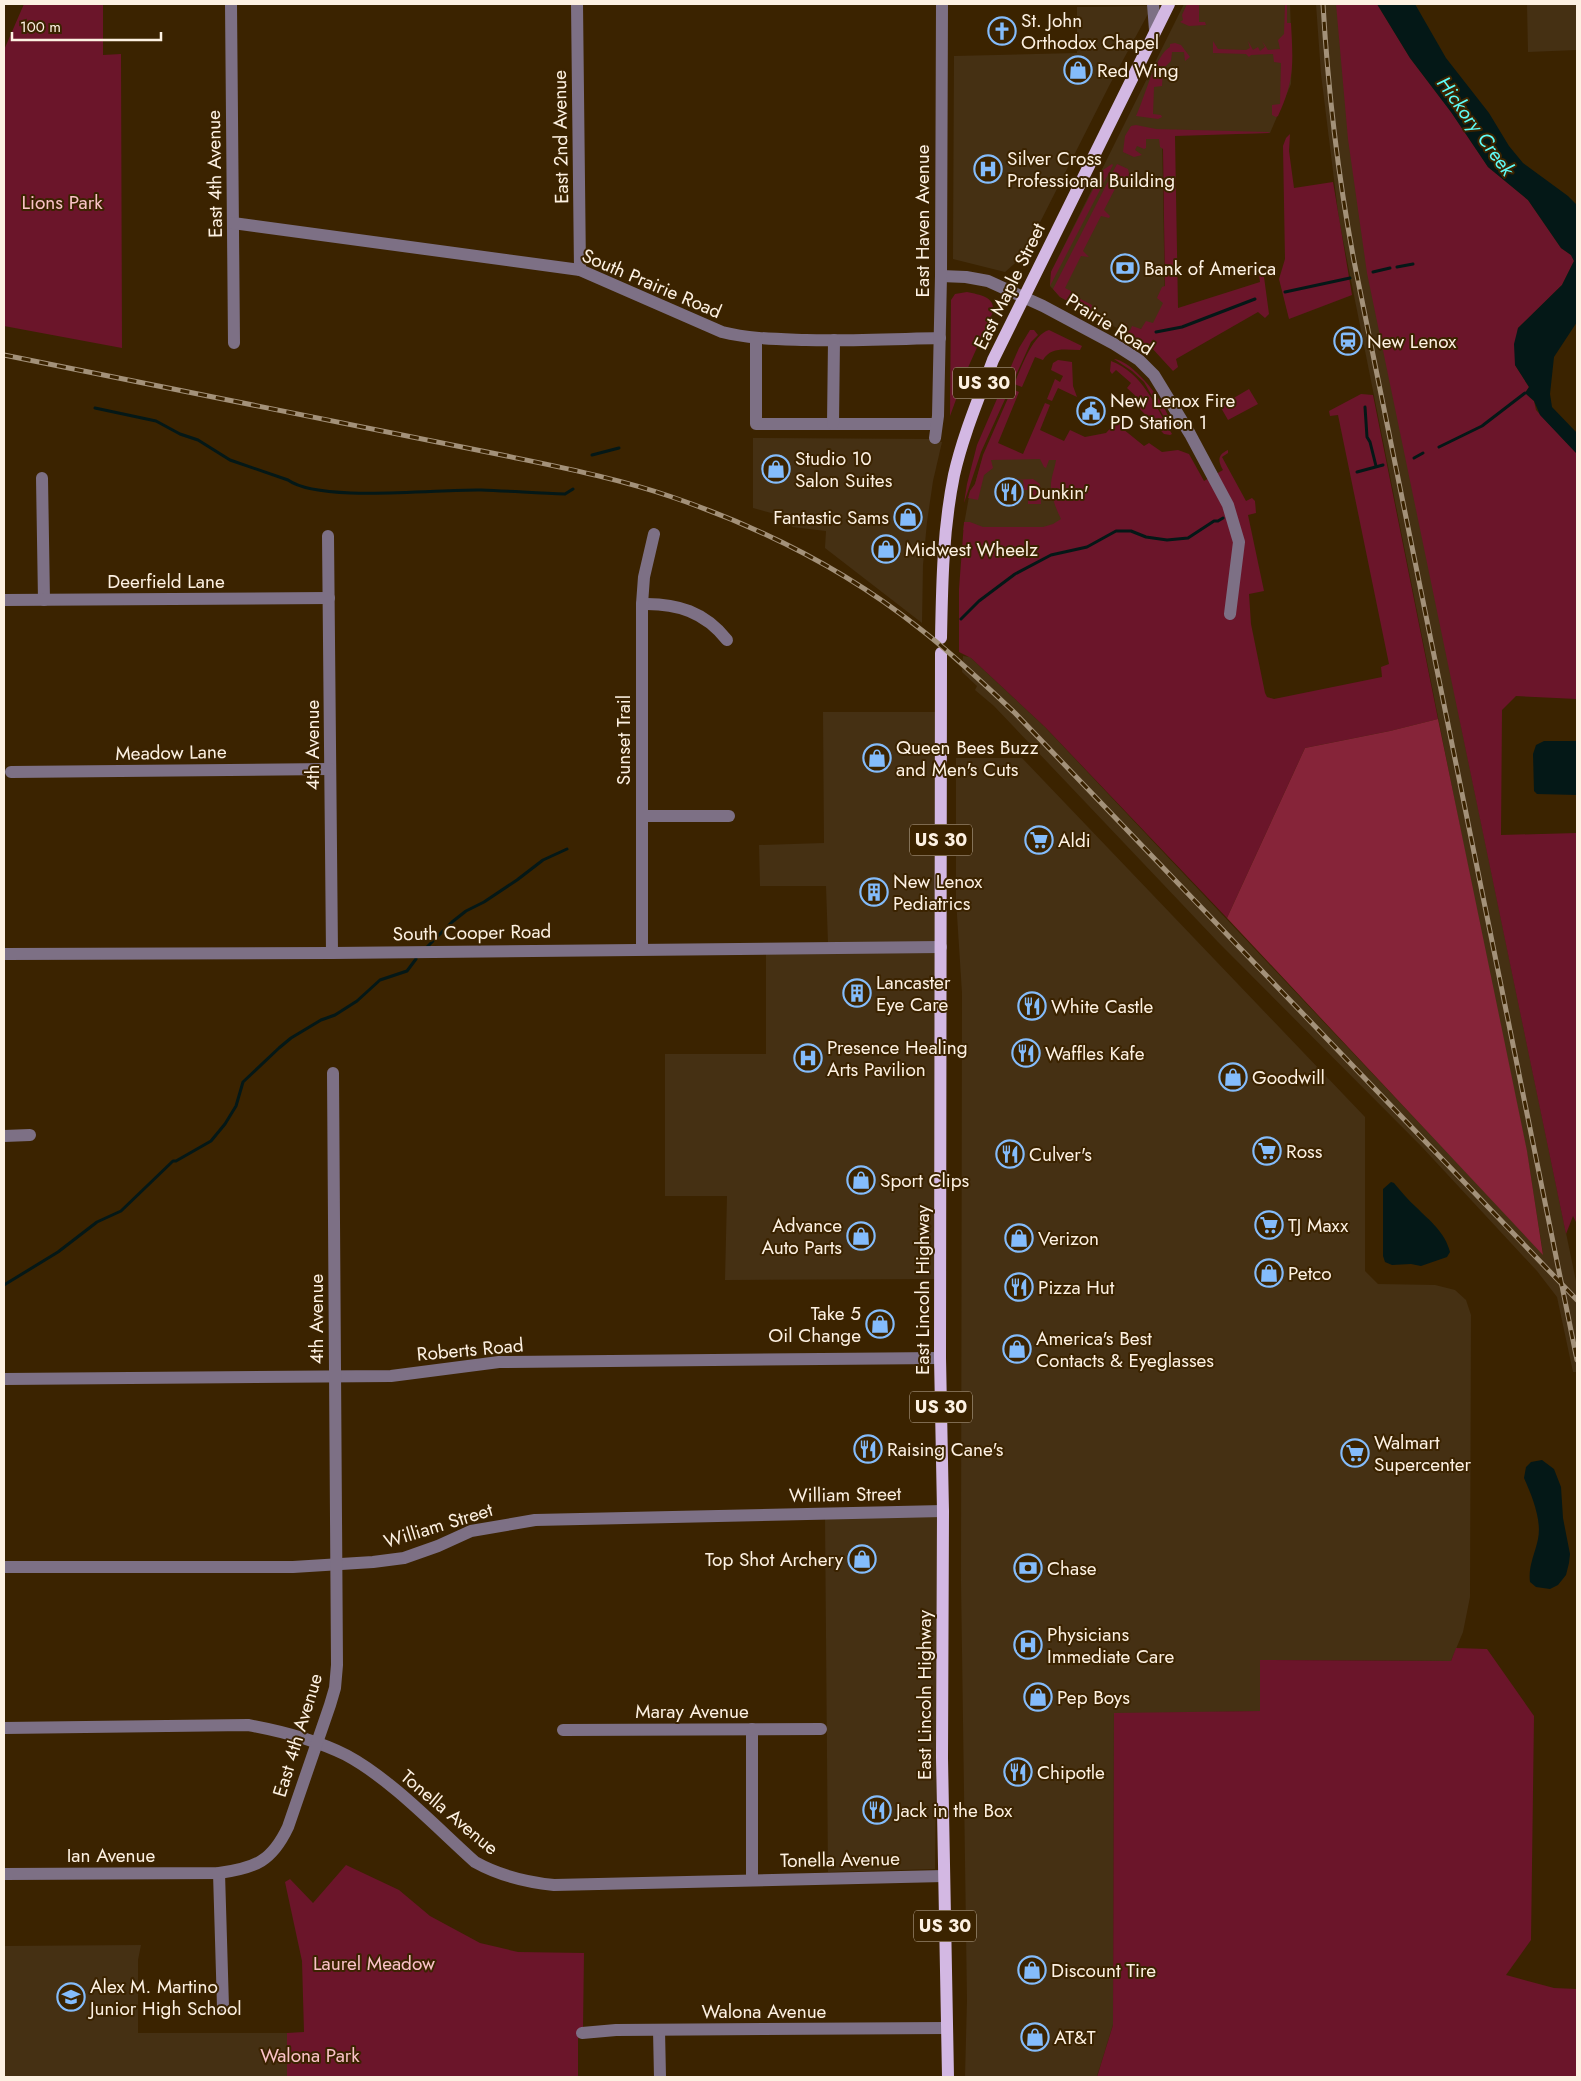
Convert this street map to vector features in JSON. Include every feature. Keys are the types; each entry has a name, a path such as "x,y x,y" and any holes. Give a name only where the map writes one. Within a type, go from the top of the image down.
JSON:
{"main road":[{"name":"US 30","path":"1156,28 1169,4"},
{"name":"East Maple Street","path":"941,638 943,553 955,473 970,420 990,368 1156,28"},
{"name":"East Lincoln Highway","path":"941,653 940,1358 943,1511 942,1758 948,2077"}],"street":[{"name":"East 4th Avenue","path":"231,4 234,343"},
{"name":"East 2nd Avenue","path":"577,4 580,270"},
{"name":"East Haven Avenue","path":"936,438 941,276 942,4"},
{"path":"1153,4 1156,28"},
{"name":"South Prairie Road","path":"233,224 580,270 722,332 756,339 940,338"},
{"name":"Prairie Road","path":"941,276 966,277 988,281 1024,297 1072,320 1114,344 1139,360 1154,375 1190,434 1228,505 1239,542 1230,614"},
{"path":"756,339 756,424 936,424"},
{"path":"833,424 834,340"},
{"path":"42,478 44,600"},
{"name":"Sunset Trail","path":"642,948 642,604 644,577 654,534"},
{"name":"4th Avenue","path":"328,536 332,953"},
{"name":"Deerfield Lane","path":"4,600 329,598"},
{"path":"642,604 664,603 686,609 716,626 727,640"},
{"name":"Meadow Lane","path":"11,772 330,769"},
{"path":"642,816 729,816"},
{"name":"South Cooper Road","path":"4,954 941,947"},
{"name":"4th Avenue","path":"333,1074 337,1564"},
{"path":"4,1136 30,1136"},
{"name":"Roberts Road","path":"4,1378 391,1376 499,1362 940,1358"},
{"name":"William Street","path":"4,1567 293,1567 404,1558 438,1546 471,1531 535,1520 943,1511"},
{"name":"East 4th Avenue","path":"219,1873 243,1870 260,1862 281,1843 288,1827 335,1688 337,1665 337,1564"},
{"name":"Tonella Avenue","path":"4,1728 248,1725 274,1730 345,1755 366,1768 387,1784 475,1862 492,1871 513,1878 554,1884 944,1876"},
{"path":"752,1729 752,1880"},
{"name":"Maray Avenue","path":"563,1730 821,1729"},
{"path":"219,1873 223,2007"},
{"name":"Ian Avenue","path":"4,1874 219,1873"},
{"name":"Walona Avenue","path":"582,2034 616,2030 947,2028"},
{"path":"659,2030 660,2077"}],"shaded area":[{"path":"1184,4 1290,4 1291,84 1270,133 1175,135 1162,137 1165,303 1154,325 1126,333 1060,297 1050,286 1051,272"},
{"path":"1316,4 1346,4 1373,278 1462,730 1577,1286 1577,1372 1573,1372 1557,1297 1537,1271 1422,1147 1218,942 994,706 975,690 977,686 962,672 963,656 970,657 1045,727 1543,1254 1527,1153 1482,938 1339,220 1321,74"},
{"path":"1527,4 1577,4 1577,50 1528,52"},
{"path":"1148,6 1149,12 1109,86 1023,256 1005,272 953,259 954,56 1077,53 1077,7"},
{"path":"753,438 931,439 942,442 933,481 927,522 923,565 922,623 825,548 826,531 792,527 793,519 753,508"},
{"path":"1062,456 1065,529 963,530 970,491 975,484 983,457"},
{"path":"823,712 938,712 938,1279 725,1280 727,1196 665,1196 665,1054 766,1054 766,950 828,943 826,886 760,886 759,845 824,843"},
{"path":"1438,719 1527,1151 1543,1255 1227,918 1305,748"},
{"path":"956,758 1022,758 1365,1117 1365,1271 1378,1284 1435,1285 1455,1290 1466,1300 1471,1315 1470,1597 1463,1632 1451,1661 1260,1660 1260,1711 1114,1714 1113,2025 1097,2077 965,2077 967,2000 961,1581 962,993 956,899"},
{"path":"939,1514 935,1869 828,1872 825,1515"},
{"name":"Alex M. Martino Junior High School","path":"141,1945 138,1960 138,2033 287,2033 287,2077 4,2077 4,1946"}],"green space":[{"name":"Lions Park","path":"24,4 103,4 103,55 121,54 122,348 4,326 4,50"},
{"path":"1187,4 1199,4 1199,22 1205,22 1206,25 1189,26 1180,22 1183,20 1182,15"},
{"path":"1285,4 1287,4 1287,23 1291,23 1292,71 1284,103 1276,117 1272,115 1272,105 1280,104 1281,63 1274,62 1273,54 1251,55 1249,57 1246,54 1213,53 1213,41 1218,49 1246,50 1250,48 1248,41 1253,50 1258,47 1260,51 1265,47 1262,41 1268,50 1280,49 1278,40 1284,34"},
{"path":"1336,4 1377,4 1410,58 1451,112 1488,167 1528,200 1561,248 1571,255 1574,261 1562,285 1518,328 1515,365 1529,387 1525,393 1534,401 1536,410 1577,454 1577,699 1516,696 1502,710 1501,835 1577,833 1577,1224 1573,1216 1566,1234 1367,273 1348,139"},
{"path":"1170,44 1181,45 1190,57 1185,61 1184,52 1172,52 1171,61 1163,69 1162,86 1154,87 1153,114 1161,115 1162,117 1158,119 1136,116 1159,59 1170,47"},
{"path":"1136,125 1156,129 1270,133 1175,136 1178,308 1260,282 1259,275 1261,275 1264,277 1269,314 1265,318 1258,312 1176,359 1178,367 1173,371 1151,347 1126,333 1122,327 1127,323 1125,328 1130,331 1132,326 1141,329 1146,321 1153,323 1163,303 1157,298 1162,287 1165,286 1163,149 1160,147 1159,139 1146,139 1146,148 1137,146 1135,150 1142,155 1134,157 1123,152 1125,136 1131,126"},
{"path":"1290,134 1289,151 1294,188 1333,182 1352,295 1289,319 1279,279 1285,259 1283,146"},
{"path":"1112,164 1050,286 1051,272 1103,170"},
{"path":"1117,164 1128,169 1130,178 1127,181 1120,179 1104,210 1110,216 1109,218 1101,216 1083,251 1089,257 1081,256 1065,288 1071,291 1071,294 1092,305 1091,309 1096,312 1095,316 1060,297 1053,289"},
{"path":"967,292 989,299 992,303 993,312 966,372 950,416 951,300 955,294"},
{"path":"1030,330 1034,330 1038,335 1031,342 981,452 964,503 977,445 1019,348"},
{"path":"1049,330 1082,346 1080,350 1064,349 1055,351 1043,360 1035,357 1022,387 1014,384 1032,345 1037,338"},
{"path":"1114,359 1123,362 1132,369 1152,389 1167,412 1172,431 1144,382"},
{"path":"1058,360 1072,362 1073,386 1077,397 1058,388 1052,401 1047,399 1055,379 1060,382 1063,376 1051,370 1053,363"},
{"path":"1111,361 1122,366 1140,382 1148,392 1172,434 1164,434 1137,406 1141,401 1127,388 1131,383 1116,370 1112,374 1110,371"},
{"path":"1012,389 1019,392 998,443 1023,454 1045,403 1050,405 1040,430 1064,441 1070,430 1085,437 1106,433 1118,420 1123,429 1144,446 1149,443 1162,452 1178,450 1189,454 1204,481 1223,470 1220,464 1220,456 1228,450 1228,453 1222,457 1246,501 1252,498 1255,501 1256,513 1248,515 1264,591 1249,594 1251,624 1265,693 1267,697 1274,699 1382,677 1381,667 1389,664 1338,415 1330,416 1329,411 1361,394 1373,395 1438,719 1305,748 1227,918 1045,727 971,658 959,652 959,589 964,522 970,522 983,527 1043,527 1061,519 1054,504 1051,488 1056,460 1049,460 1046,468 1040,459 991,460 993,468 984,475 978,500 968,498 975,484 983,455"},
{"path":"1249,389 1258,404 1228,420 1220,406"},
{"path":"1033,479 1040,484 1041,504 1028,504 1028,490 1024,490 1023,480 1008,480"},
{"path":"1456,1648 1487,1649 1534,1716 1531,1940 1506,1975 1554,1988 1577,1989 1577,2077 1097,2077 1113,2025 1114,1713 1260,1711 1260,1660 1451,1661"},
{"name":"Laurel Meadow","path":"346,1865 399,1890 430,1916 480,1943 518,1952 584,1953 583,2028 578,2039 578,2077 287,2077 287,2033 304,2032 302,1961 285,1882 290,1879 313,1903"}],"water":[{"name":"Hickory Creek","path":"1377,4 1415,4 1446,58 1489,113 1509,146 1523,163 1568,196 1577,205 1577,322 1554,357 1550,394 1552,407 1577,433 1577,454 1540,415 1534,401 1525,393 1529,387 1515,365 1514,344 1518,328 1562,285 1574,261 1571,255 1561,248 1528,200 1488,167 1451,112 1410,58"},
{"path":"1544,741 1577,741 1577,795 1537,794 1534,791 1533,754 1536,745"},
{"path":"1391,1182 1432,1222 1445,1238 1450,1252 1447,1257 1421,1266 1411,1264 1392,1265 1385,1262 1383,1256 1383,1189"},
{"path":"1542,1460 1554,1469 1561,1487 1563,1518 1570,1554 1566,1575 1558,1585 1550,1589 1536,1587 1530,1582 1530,1571 1538,1539 1539,1524 1533,1500 1524,1478 1526,1467 1531,1462"}],"waterway":[{"path":"1397,267 1413,264"},
{"path":"1373,272 1390,268"},
{"path":"1285,292 1350,278"},
{"path":"1156,332 1182,327 1255,299"},
{"path":"1439,447 1482,426 1525,393"},
{"path":"1365,407 1367,437 1376,466"},
{"path":"95,408 156,421 180,434 198,440 230,460 304,487 326,491 380,493 481,490 565,494 573,489"},
{"path":"592,455 619,448"},
{"path":"1414,458 1423,453"},
{"path":"1357,472 1383,465"},
{"path":"961,619 979,601 1015,574 1051,555 1087,547 1116,531 1131,531 1146,537 1167,540 1188,538 1214,521 1223,518"},
{"path":"426,948 466,911 484,902 543,860 567,849"},
{"path":"4,1285 58,1252 97,1222 121,1211 173,1161 211,1141 225,1124 236,1106 243,1082 291,1038 357,1001 380,980 407,971 416,959"}],"railway":[{"path":"1323,4 1334,133 1354,261 1577,1360"},
{"path":"4,355 502,455 651,490 705,509 770,536 862,587 932,638 1015,713 1577,1300"}],"place":[{"name":"St. John Orthodox Chapel","path":"1002,31"},
{"name":"Red Wing","path":"1078,70"},
{"name":"Silver Cross Professional Building","path":"988,169"},
{"name":"Bank of America","path":"1125,268"},
{"name":"New Lenox","path":"1348,341"},
{"name":"New Lenox Fire PD Station 1","path":"1091,411"},
{"name":"Studio 10 Salon Suites","path":"776,469"},
{"name":"Dunkin'","path":"1009,492"},
{"name":"Fantastic Sams","path":"908,517"},
{"name":"Midwest Wheelz","path":"886,549"},
{"name":"Queen Bees Buzz and Men's Cuts","path":"877,758"},
{"name":"Aldi","path":"1039,840"},
{"name":"New Lenox Pediatrics","path":"874,892"},
{"name":"Lancaster Eye Care","path":"857,993"},
{"name":"White Castle","path":"1032,1006"},
{"name":"Waffles Kafe","path":"1026,1053"},
{"name":"Presence Healing Arts Pavilion","path":"808,1058"},
{"name":"Goodwill","path":"1233,1077"},
{"name":"Ross","path":"1267,1151"},
{"name":"Culver's","path":"1010,1154"},
{"name":"Sport Clips","path":"861,1180"},
{"name":"TJ Maxx","path":"1269,1225"},
{"name":"Advance Auto Parts","path":"861,1236"},
{"name":"Verizon","path":"1019,1238"},
{"name":"Petco","path":"1269,1273"},
{"name":"Pizza Hut","path":"1019,1287"},
{"name":"Take 5 Oil Change","path":"880,1324"},
{"name":"America's Best Contacts & Eyeglasses","path":"1017,1349"},
{"name":"Raising Cane's","path":"868,1449"},
{"name":"Walmart Supercenter","path":"1355,1453"},
{"name":"Top Shot Archery","path":"862,1559"},
{"name":"Chase","path":"1028,1568"},
{"name":"Physicians Immediate Care","path":"1028,1645"},
{"name":"Pep Boys","path":"1038,1697"},
{"name":"Chipotle","path":"1018,1772"},
{"name":"Jack in the Box","path":"877,1810"},
{"name":"Discount Tire","path":"1032,1970"},
{"name":"Alex M. Martino Junior High School","path":"71,1997"},
{"name":"AT&T","path":"1035,2037"}],"park label":[{"name":"Walona Park","path":"310,2055"}]}
